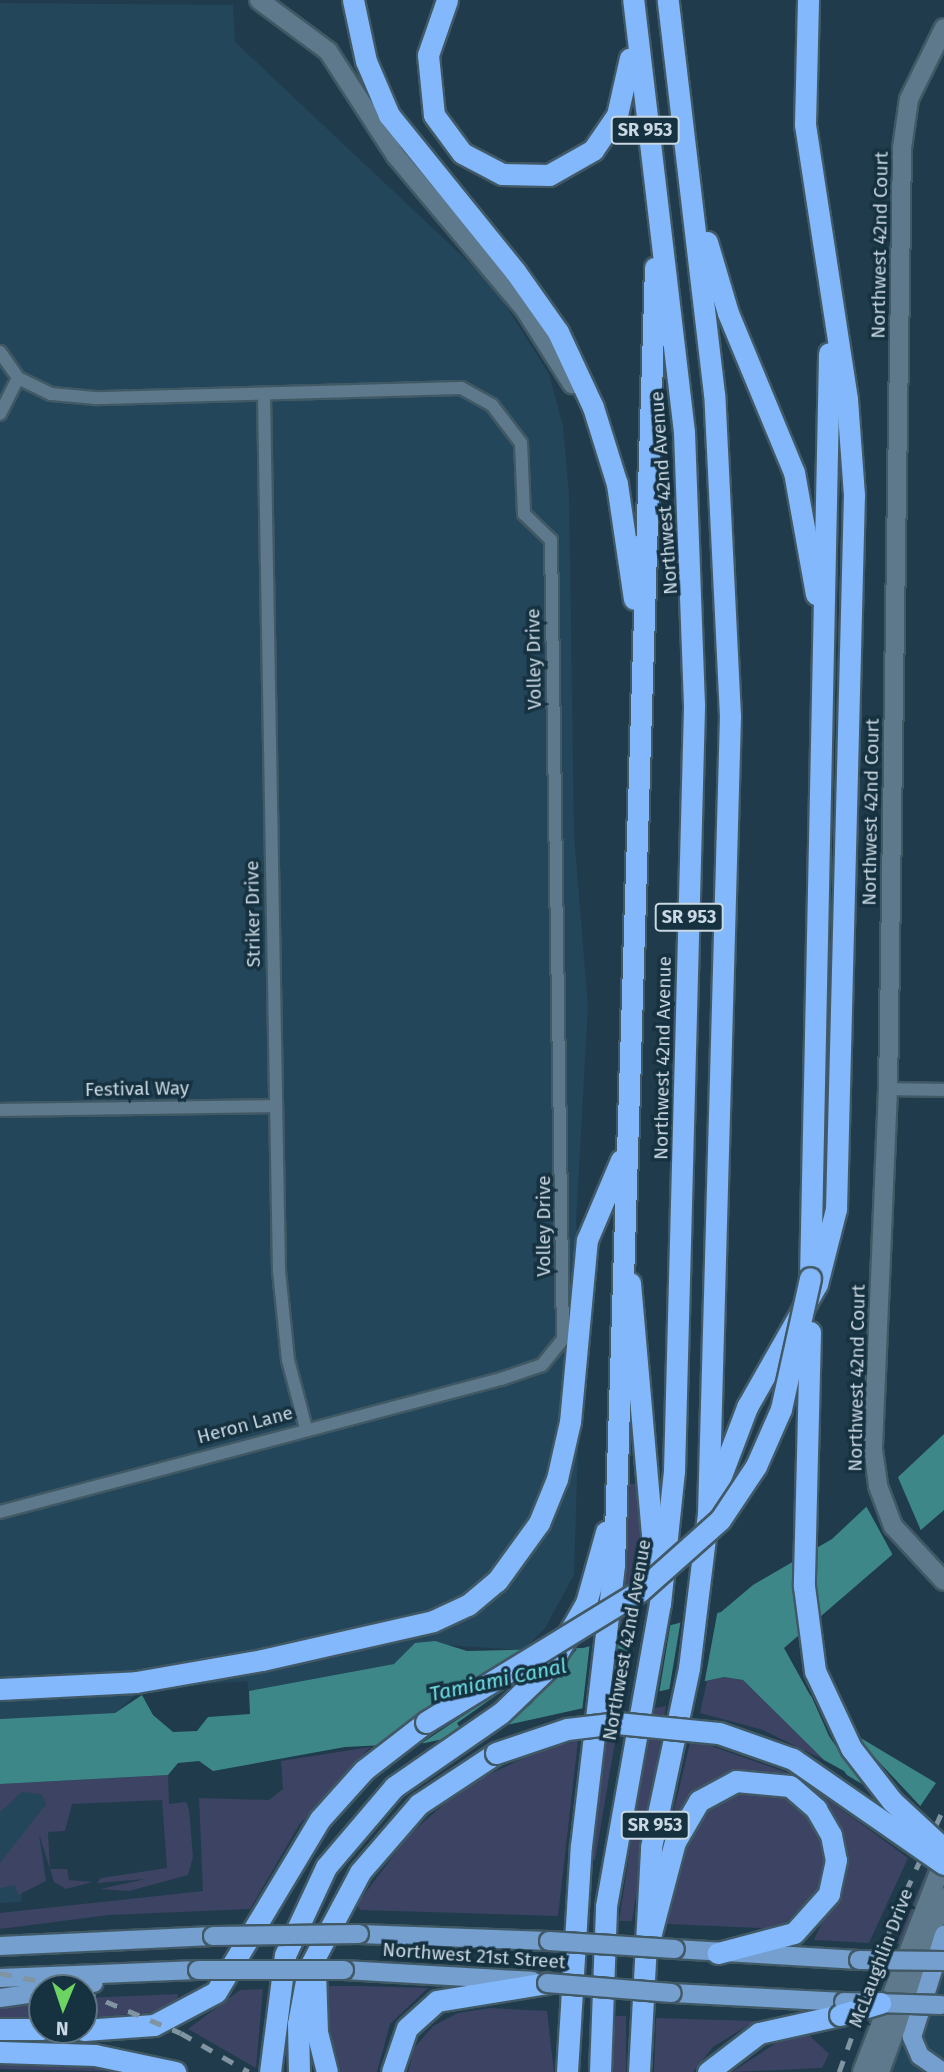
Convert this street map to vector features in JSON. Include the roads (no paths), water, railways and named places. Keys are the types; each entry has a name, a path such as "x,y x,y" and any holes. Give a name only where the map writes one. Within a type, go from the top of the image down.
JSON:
{"highway":[{"path":"353,0 356,23 389,115 558,332 593,407 617,484 634,590 637,720"},
{"name":"Northwest 42nd Avenue","path":"600,2072 606,1906 638,1711 660,1604 676,1416 695,612 684,432 656,231 633,0"},
{"name":"SR 953","path":"639,2072 643,1952 655,1821 682,1702 701,1593 708,1513 729,677 721,471 691,180 668,0"},
{"path":"708,1513 739,1425 817,1284 836,1209 854,506 847,399 827,292 803,100 807,5"},
{"path":"442,9 427,82 438,125 478,164 529,177 572,166 604,138 623,98 635,28"},
{"path":"691,180 718,285 799,489 822,673"},
{"path":"567,2072 578,1872 609,1616 615,1492 637,720 656,231"},
{"path":"827,292 831,434 822,673 804,1586 812,1659 851,1748 892,1801 944,1849"},
{"path":"0,1689 136,1682 262,1660 433,1621 468,1605 496,1581 539,1523 557,1479 570,1422 587,1240 626,1148"},
{"path":"623,1251 637,1312 647,1523 660,1604"},
{"path":"98,2029 154,2025 216,1992 299,1849 341,1794 405,1737 640,1591 712,1529 772,1433 810,1278"},
{"path":"270,2072 285,1955 313,1890 375,1804 523,1696 565,1645 593,1586 615,1492"},
{"path":"299,2072 300,2005 315,1953 392,1831 440,1787 496,1753 555,1732 617,1723 719,1733 793,1759 944,1862"},
{"path":"643,1952 659,1919 675,1842 699,1801 744,1779 790,1786 816,1809 831,1835 836,1860 829,1894 794,1933 718,1953"},
{"path":"315,1953 317,2032 327,2072"},
{"path":"393,2072 407,2028 437,2001 547,1983"},
{"path":"708,2072 759,2033 842,2008 880,2003"},
{"path":"0,2029 28,2029"},
{"path":"0,2052 95,2055 175,2072"}],"main road":[{"name":"Northwest 21st Street","path":"0,1946 213,1936 359,1934 549,1941 859,1961 944,1961"},
{"path":"943,2072 920,2056 912,2037 944,1935"},
{"name":"Northwest 21st Street","path":"0,1978 159,1971 344,1969 842,2008"},
{"path":"98,1982 159,1971"},
{"path":"0,1998 28,1994"},
{"path":"880,2003 943,2005"}],"street":[{"path":"258,0 300,24 328,51 396,156 525,310 570,379 617,484"},
{"name":"Northwest 42nd Court","path":"944,28 909,99 902,148 888,1089 874,1431 878,1486 907,1547 944,1581"},
{"path":"0,352 18,378 0,414"},
{"name":"Volley Drive","path":"18,378 51,394 95,398 461,388 492,405 521,443 524,514 551,540 563,1339 542,1365 501,1379"},
{"name":"Striker Drive","path":"264,395 275,1106 281,1312 306,1429"},
{"path":"888,1089 944,1090"},
{"name":"Festival Way","path":"0,1110 275,1106"},
{"name":"Heron Lane","path":"0,1512 501,1379"},
{"name":"McLaughlin Drive","path":"862,2072 944,1862"},
{"name":"McLaughlin Drive","path":"880,2072 944,1897"}],"water":[{"name":"Tamiami Canal","path":"944,1434 944,1510 784,1648 810,1695 859,1737 936,1783 895,1843 844,1771 824,1760 743,1680 724,1677 425,1743 345,1747 213,1771 199,1761 178,1763 168,1775 0,1784 0,1719 115,1713 142,1695 153,1715 173,1732 197,1731 208,1717 250,1714 249,1691 394,1664 415,1643 435,1641 467,1651 583,1648 721,1612 753,1585 832,1539"}],"railway":[{"path":"839,2072 896,1913 944,1807"},
{"path":"0,1973 28,1979"},
{"path":"98,1998 181,2033 249,2072"}]}
